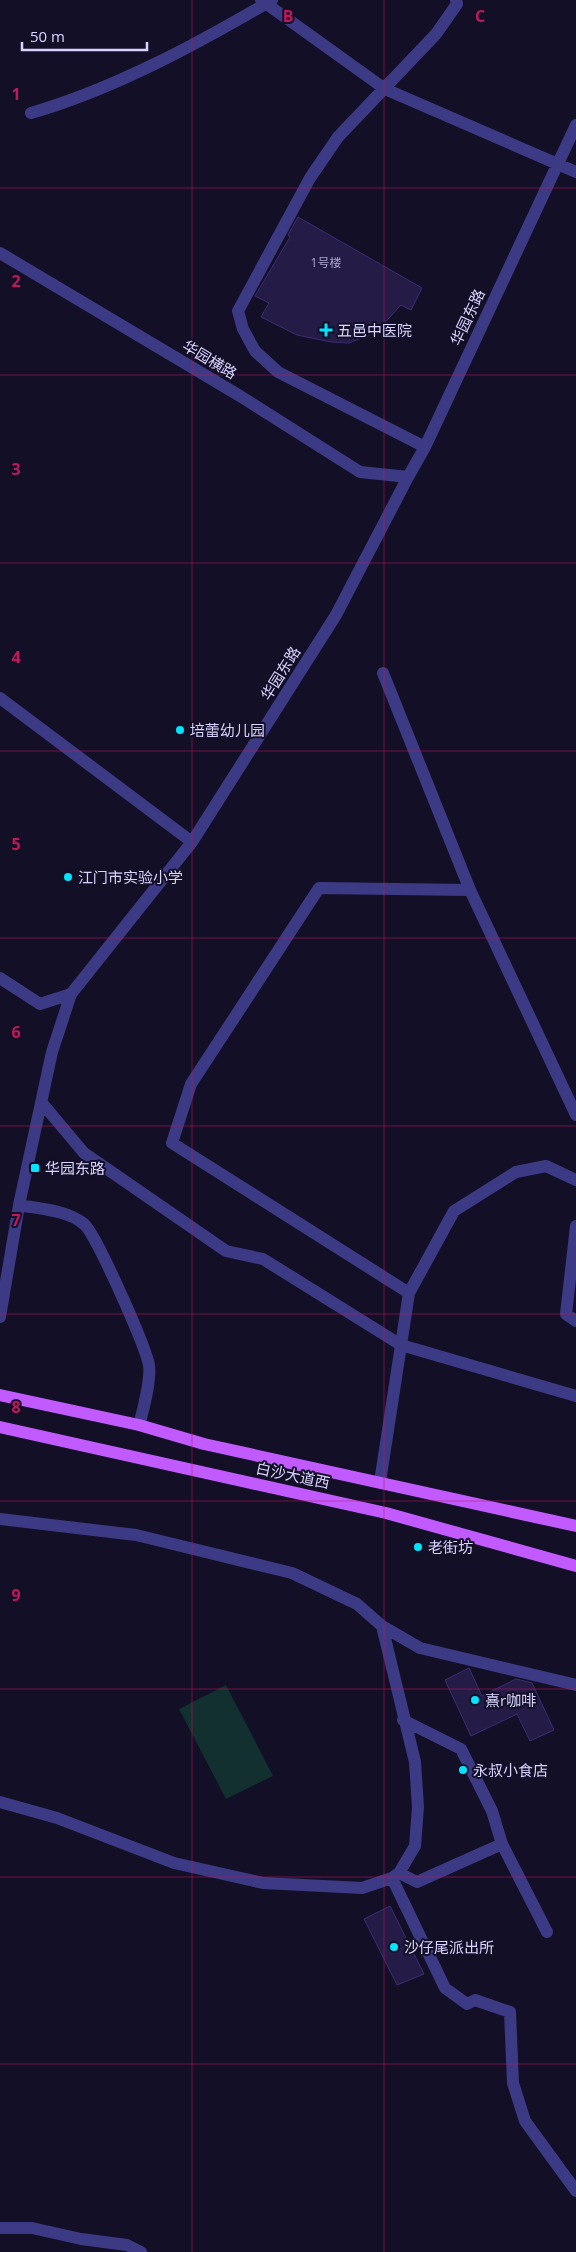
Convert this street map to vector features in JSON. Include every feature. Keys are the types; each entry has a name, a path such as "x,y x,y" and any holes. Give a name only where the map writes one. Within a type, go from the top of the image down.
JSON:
{"main road":[{"name":"白沙大道西","path":"0,1395 139,1425 204,1444 576,1526"},
{"name":"白沙大道西","path":"0,1427 386,1513 576,1566"}],"street":[{"path":"425,447 278,372 255,351 243,329 238,311 310,178 338,137 436,34 457,4 456,0"},
{"path":"31,113 68,102 180,52 266,1 385,89 576,172"},
{"name":"华园东路","path":"0,1317 19,1205 52,1052 71,994 192,842 336,615 425,447 576,125"},
{"name":"华园横路","path":"0,253 240,396 360,472 408,477"},
{"path":"383,673 470,890 576,1115"},
{"path":"0,698 192,842"},
{"path":"408,1293 172,1143 191,1084 319,888 470,890"},
{"path":"0,978 40,1004 71,994"},
{"path":"42,1103 84,1153 226,1250 263,1259 401,1345 576,1396"},
{"path":"380,1482 408,1293 454,1211 516,1172 546,1166 576,1180"},
{"path":"19,1205 72,1217 84,1224 95,1238 149,1366 139,1425"},
{"path":"576,1226 566,1314 576,1321"},
{"path":"0,1519 136,1535 292,1573 357,1604 382,1626 420,1648 576,1685"},
{"path":"0,1802 57,1818 174,1862 263,1883 362,1888 396,1875 415,1846 418,1808 415,1762 403,1720 382,1626"},
{"path":"403,1720 461,1748 492,1811 502,1844 547,1932"},
{"path":"396,1875 417,1882 502,1844"},
{"path":"396,1875 445,1988 467,2004 474,2000 510,2012 513,2083 524,2121 576,2191"},
{"path":"0,2228 32,2228 81,2239 127,2245 141,2252"}],"green space":[{"path":"226,1685 273,1776 226,1799 179,1709"}],"building":[{"path":"298,217 422,288 411,310 401,305 376,332 349,343 331,342 297,335 261,317 269,303 255,296 290,237 288,235"},
{"path":"469,1668 482,1696 516,1679 532,1683 554,1730 530,1741 517,1714 471,1736 445,1680"},
{"name":"沙仔尾派出所","path":"390,1906 424,1974 397,1985 364,1919"}],"place":[{"name":"五邑中医院","path":"326,330"},
{"name":"培蕾幼儿园","path":"180,730"},
{"name":"江门市实验小学","path":"68,877"},
{"name":"华园东路","path":"35,1168"},
{"name":"老街坊","path":"418,1547"},
{"name":"熹r咖啡","path":"475,1700"},
{"name":"永叔小食店","path":"463,1770"},
{"name":"沙仔尾派出所","path":"394,1947"}]}
